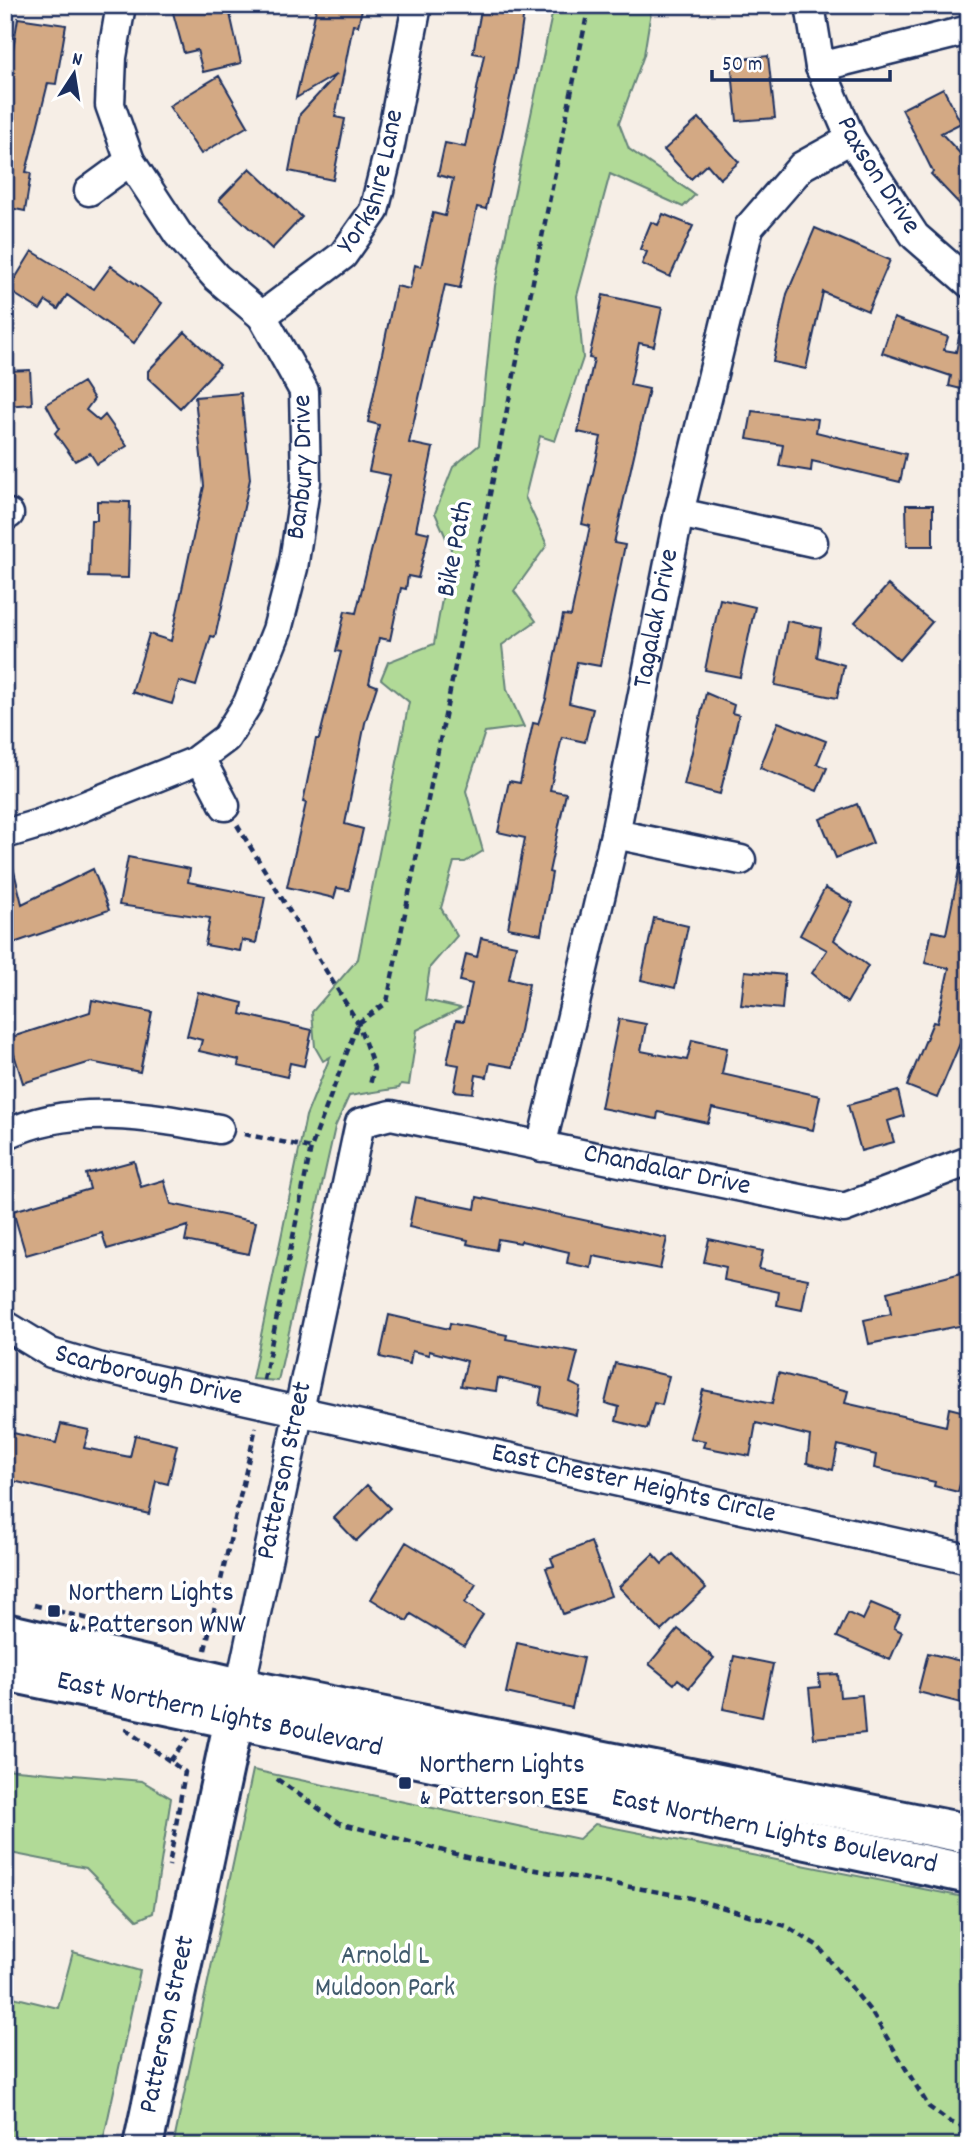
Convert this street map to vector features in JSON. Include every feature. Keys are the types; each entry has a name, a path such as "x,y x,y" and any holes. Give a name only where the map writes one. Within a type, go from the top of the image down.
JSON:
{"main road":[{"name":"East Northern Lights Boulevard","path":"5,1633 237,1704 969,1874"},
{"name":"East Northern Lights Boulevard","path":"5,1671 237,1704 969,1834"},
{"name":"Patterson Street","path":"144,2146 237,1704"}],"street":[{"name":"Banbury Drive","path":"5,834 42,823 200,758 226,738 248,703 276,630 293,568 306,482 304,391 262,316 216,277 178,234 130,161 110,105 112,57 121,5"},
{"name":"Yorkshire Lane","path":"262,316 342,255 374,211 389,150 417,5"},
{"name":"Paxson Drive","path":"810,5 820,67 851,139 915,236 969,283"},
{"path":"820,67 969,30"},
{"name":"Tagalak Drive","path":"541,1147 615,834 679,513 749,227 802,166 851,139"},
{"path":"89,191 130,161"},
{"path":"679,513 813,542"},
{"path":"200,758 225,806"},
{"path":"615,834 741,860"},
{"path":"5,1135 21,1128 78,1116 125,1115 219,1129"},
{"name":"Chandalar Drive","path":"360,1123 391,1115 844,1208 969,1161"},
{"name":"Patterson Street","path":"237,1704 360,1123"},
{"name":"Scarborough Drive","path":"5,1325 62,1356 299,1412"},
{"name":"East Chester Heights Circle","path":"299,1412 969,1559"}],"path":[{"name":"Bike Path","path":"358,1023 387,1002 589,5"},
{"path":"225,806 358,1023 374,1068 370,1085"},
{"path":"208,1638 260,1403 311,1148 358,1023"},
{"path":"219,1129 311,1148"},
{"path":"170,1761 187,1743"},
{"path":"277,1779 339,1823 474,1859 687,1897 786,1926 818,1946 872,2013 929,2107 950,2122 969,2129"}],"green space":[{"path":"554,5 652,5 644,55 619,123 629,149 695,195 683,207 610,174 577,296 583,358 555,441 540,436 525,497 547,545 514,591 536,621 502,645 507,690 524,727 485,732 466,791 483,851 465,862 454,862 441,908 457,936 430,967 425,1000 461,1008 417,1030 409,1085 401,1084 399,1088 349,1096 335,1127 278,1381 252,1379 306,1116 330,1057 323,1061 315,1047 312,1012 358,959 409,702 381,679 388,662 434,644 451,549 435,513 453,467 479,445 495,286"},
{"path":"5,1769 142,1781 171,1798 153,1913 137,1920 86,1868 5,1852"},
{"name":"Arnold L Muldoon Park","path":"253,1770 579,1839 595,1824 969,1898 969,2146 173,2146"},
{"path":"73,1952 140,1971 102,2146 5,2146 5,1995 58,2008"}],"building":[{"path":"185,5 220,5 229,9 241,63 203,72 197,50 184,53 172,9"},
{"path":"317,5 363,5 358,26 353,25 335,117 345,119 333,180 289,171 300,114 337,74 296,98"},
{"path":"482,5 525,5 515,74 486,209 477,207 460,288 445,285 409,443 433,448 416,530 429,533 418,578 408,576 406,589 401,588 390,640 379,638 369,683 377,686 365,723 345,824 363,829 349,890 337,888 334,898 287,887 306,803 303,802 316,739 319,739 341,652 336,651 345,611 356,613 390,475 369,471 379,425 368,422 396,286 410,289 415,265 421,267 433,213 445,216 453,179 438,175 445,143 465,147 484,55 473,53"},
{"path":"18,18 66,25 56,84 48,83 26,172 31,173 25,211 5,207 5,98"},
{"path":"768,56 775,118 737,121 731,60"},
{"path":"219,76 248,126 201,154 169,106"},
{"path":"943,88 961,123 941,133 969,163 969,214 931,174 933,172 902,109"},
{"path":"699,118 739,162 720,179 707,164 691,179 664,150"},
{"path":"250,168 302,217 272,249 219,200"},
{"path":"663,214 693,226 670,277 642,264 647,252 640,249 651,222 658,225"},
{"path":"815,228 890,260 868,311 823,292 806,369 773,362 787,294"},
{"path":"32,251 94,289 111,266 162,303 134,343 67,295 58,309 46,301 40,310 8,290"},
{"path":"603,295 662,308 654,346 639,343 630,385 649,389 614,543 625,545 600,666 577,662 569,703 593,709 585,742 562,737 550,790 566,793 549,872 552,873 541,934 508,928 525,838 498,832 509,781 520,783 533,723 538,724 546,699 563,615 571,616 590,526 582,524 601,437 578,432 594,359 589,358"},
{"path":"894,318 948,337 944,350 956,352 960,332 969,333 969,391 949,386 951,376 882,353"},
{"path":"185,332 220,365 180,408 148,378 148,371"},
{"path":"30,370 32,404 5,406 5,371"},
{"path":"83,382 94,399 86,410 99,421 105,415 127,446 97,464 90,453 75,461 55,433 59,428 46,404"},
{"path":"241,393 250,479 235,549 215,637 211,636 196,686 179,681 172,704 132,692 149,634 171,641 204,486 195,397"},
{"path":"752,411 818,419 816,432 906,454 900,482 812,461 811,471 779,466 783,445 747,439"},
{"path":"97,501 130,502 128,578 89,577 91,520 97,520"},
{"path":"906,505 933,505 933,546 907,546"},
{"path":"888,585 932,622 899,660 855,622"},
{"path":"720,599 755,607 740,677 705,670"},
{"path":"787,621 821,628 817,657 844,665 837,698 775,685"},
{"path":"706,693 734,705 732,713 739,715 720,794 684,785"},
{"path":"778,722 826,741 817,764 827,768 817,791 760,768"},
{"path":"857,804 873,843 836,858 820,819"},
{"path":"128,857 190,869 188,882 265,897 256,943 242,940 240,951 205,945 210,918 119,905"},
{"path":"12,863 22,904 93,869 109,910 5,946 5,864"},
{"path":"960,865 969,866 969,1022 937,1098 907,1086 933,1022 937,1023 949,968 925,963 932,931 946,934"},
{"path":"825,888 853,903 834,940 868,966 847,1003 812,973 827,950 800,935"},
{"path":"654,918 688,926 675,988 641,980"},
{"path":"481,938 516,945 509,979 529,984 513,1067 490,1063 487,1077 476,1075 473,1093 454,1091 459,1065 447,1063 456,1020 464,1021 472,984 460,981 466,954 477,957"},
{"path":"745,971 785,975 782,1009 741,1005"},
{"path":"198,992 243,1003 241,1014 312,1030 304,1066 290,1063 287,1077 238,1066 239,1060 199,1051 202,1040 187,1036"},
{"path":"92,1000 152,1012 140,1072 91,1062 23,1083 9,1038 90,1012"},
{"path":"619,1019 646,1024 641,1051 687,1060 692,1040 727,1048 722,1074 820,1096 813,1130 712,1108 708,1123 658,1112 657,1119 601,1108"},
{"path":"898,1091 904,1116 888,1121 894,1142 861,1151 848,1105"},
{"path":"134,1161 141,1187 164,1180 171,1204 256,1222 249,1254 185,1241 188,1226 107,1249 102,1233 26,1255 13,1211 90,1189 86,1174"},
{"path":"415,1197 475,1209 477,1197 667,1238 660,1269 593,1256 591,1268 567,1263 569,1252 521,1241 498,1239 496,1250 467,1244 468,1240 409,1227"},
{"path":"709,1239 763,1251 759,1269 808,1279 802,1310 777,1305 779,1292 724,1280 726,1267 704,1262"},
{"path":"969,1271 969,1324 869,1344 864,1320 891,1314 887,1292"},
{"path":"389,1315 449,1329 450,1323 507,1335 506,1339 578,1352 570,1383 581,1388 576,1415 539,1405 542,1388 498,1378 496,1391 461,1386 467,1361 429,1351 429,1355 412,1351 410,1364 380,1357"},
{"path":"615,1363 669,1376 662,1405 654,1403 647,1429 616,1421 619,1407 605,1403"},
{"path":"778,1373 848,1391 845,1403 946,1426 949,1408 969,1413 969,1474 963,1472 958,1492 934,1486 935,1482 874,1468 876,1455 838,1445 833,1470 807,1463 810,1436 756,1423 750,1456 703,1447 705,1441 690,1438 703,1390 772,1404"},
{"path":"61,1424 89,1430 84,1448 130,1457 135,1435 177,1445 168,1484 156,1481 149,1514 5,1479 5,1431 56,1443"},
{"path":"367,1485 390,1508 356,1541 334,1518"},
{"path":"406,1542 476,1584 465,1603 483,1615 464,1646 411,1614 407,1621 371,1599"},
{"path":"591,1542 611,1596 563,1614 546,1568 554,1566 551,1558"},
{"path":"653,1554 662,1564 673,1554 706,1588 661,1631 619,1587"},
{"path":"871,1603 900,1615 894,1628 902,1632 890,1660 837,1637 848,1613 863,1620"},
{"path":"678,1629 714,1658 689,1688 678,1679 674,1684 649,1664"},
{"path":"517,1643 583,1658 572,1708 506,1693"},
{"path":"928,1653 969,1663 969,1705 918,1692"},
{"path":"734,1656 773,1664 762,1717 723,1709"},
{"path":"838,1674 840,1697 862,1695 865,1733 814,1738 809,1688 820,1687 819,1675"}],"place":[{"name":"Northern Lights & Patterson WNW","path":"54,1611"},
{"name":"Northern Lights & Patterson ESE","path":"405,1783"}]}
